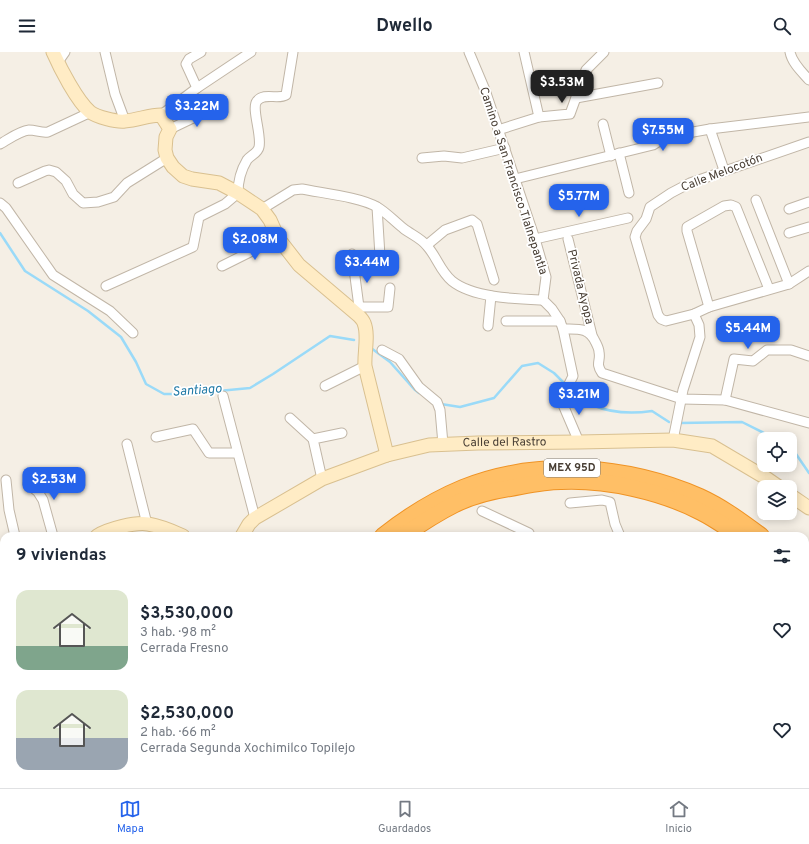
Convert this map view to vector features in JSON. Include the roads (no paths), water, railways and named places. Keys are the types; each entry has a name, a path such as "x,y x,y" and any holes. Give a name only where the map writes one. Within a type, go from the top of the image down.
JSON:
{"highway":[{"name":"MEX 95D","path":"389,532 421,509 462,488 485,480 524,472 572,468 642,478 677,488 701,498 725,511 755,532"},
{"name":"MEX 95D","path":"410,532 436,514 455,504 472,498 499,490 530,484 561,481 592,482 634,488 655,494 701,512 734,532"}],"main road":[{"path":"59,55 76,94 91,112 111,120 125,121 152,115 161,116 170,130 166,137 166,150 167,158 173,167 183,176 192,179 219,183 238,193 262,209 270,220 278,238 299,265 359,311 364,322 366,332 364,354 365,366 387,455"},
{"name":"Calle del Rastro","path":"245,532 255,518 322,479 387,455 429,445 673,440 712,446 769,480"},
{"path":"797,499 809,508"},
{"path":"112,532 126,526 147,524 174,532"}],"street":[{"path":"105,52 115,94 125,121"},
{"path":"197,88 186,64 189,59 201,52"},
{"path":"161,116 197,88 251,52"},
{"path":"106,286 193,247 199,217 225,204 238,193 239,180 248,160 257,152 259,148 260,139 255,105 258,99 263,97 283,97 286,95 293,52"},
{"name":"Camino a San Francisco Tlalnepantla","path":"469,52 485,90 535,239 546,277 543,300"},
{"path":"524,52 539,117"},
{"path":"498,130 539,117 570,114 586,70 604,52"},
{"path":"790,52 796,65 809,80"},
{"path":"576,98 658,83"},
{"path":"170,130 214,108"},
{"path":"0,144 26,130 48,132 91,112"},
{"path":"515,179 653,145 664,138 671,136 710,129 809,117"},
{"path":"603,124 629,193"},
{"path":"710,129 724,170"},
{"name":"Calle Melocotón","path":"694,314 666,321 661,319 658,315 635,237 637,231 646,219 650,206 690,183 724,170 809,142"},
{"path":"422,158 444,156 462,158 504,148"},
{"path":"18,183 49,170 56,172 66,181 72,194 83,203 98,202 114,197 127,183 167,158"},
{"path":"262,209 293,190 302,189 364,201 377,206 402,228 427,245 445,274 453,282 464,288 491,296 519,300 543,300 552,309 562,325 573,376 561,400 579,442"},
{"path":"756,200 789,284"},
{"path":"789,209 809,202"},
{"path":"0,203 6,208 53,275 110,311 133,334"},
{"path":"709,307 687,232 687,227 724,206 731,205 736,207 769,289"},
{"path":"377,206 380,256"},
{"path":"535,239 628,218"},
{"path":"427,245 445,230 472,220 477,224 494,280"},
{"path":"789,233 809,227"},
{"path":"222,266 278,238"},
{"name":"Privada Ayopa","path":"568,239 592,335 600,352 598,368 602,373 682,399 725,400 809,423"},
{"path":"352,254 359,311 388,307 390,288"},
{"path":"673,440 682,399 700,337 699,325 694,314 709,307 789,284 809,271"},
{"path":"488,326 491,296"},
{"path":"506,321 562,325 586,331 592,335"},
{"path":"382,350 399,359 419,387 436,402 440,410 443,444"},
{"path":"725,400 734,359 753,361 767,350 791,350 809,356"},
{"path":"325,386 365,366"},
{"path":"223,396 255,518"},
{"path":"290,418 313,439 322,479"},
{"path":"156,437 193,429 209,453 237,453"},
{"path":"313,439 342,433"},
{"path":"126,444 147,524"},
{"path":"6,480 14,532"},
{"path":"28,484 38,492 43,500 53,532"},
{"path":"570,503 602,500 610,502 618,532"},
{"path":"482,512 527,532"}],"waterway":[{"name":"Santiago","path":"0,233 25,271 88,311 121,337 136,362 146,384 164,394 187,394 250,388 330,336 354,340"},
{"name":"Santiago","path":"371,348 390,362 419,393"},
{"name":"Santiago","path":"441,404 460,407 494,398 522,366 538,363 554,373 566,385"},
{"name":"Santiago","path":"569,389 586,402 599,408 622,412 652,411 669,422"},
{"name":"Santiago","path":"680,423 742,422 762,432"},
{"name":"Santiago","path":"797,455 809,473"}]}
